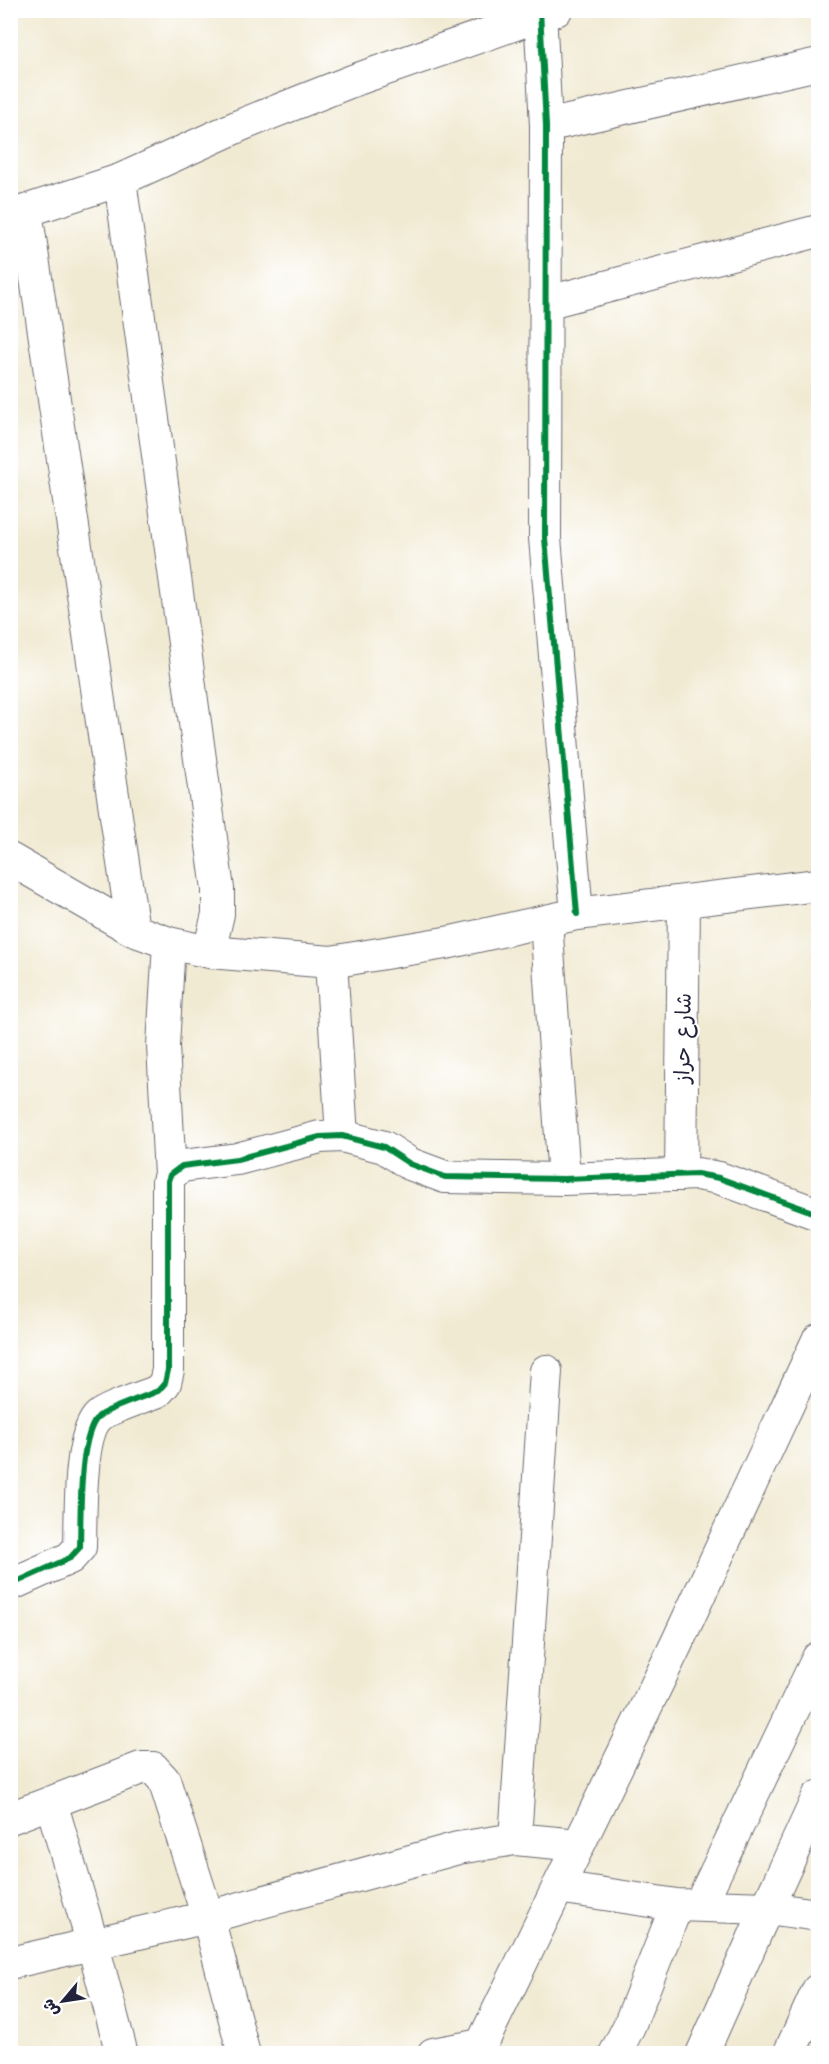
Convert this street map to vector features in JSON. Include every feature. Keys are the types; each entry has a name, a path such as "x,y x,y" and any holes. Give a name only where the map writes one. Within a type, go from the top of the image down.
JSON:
{"street":[{"path":"133,930 18,214 120,180 241,125 352,81 546,12 545,538 578,915"},
{"path":"546,126 819,64"},
{"path":"120,180 218,889 218,914 209,952"},
{"path":"544,303 819,231"},
{"path":"10,860 133,930 169,943 209,952 331,962 451,942 578,915 819,885"},
{"name":"شارع حراز","path":"681,1175 684,901"},
{"path":"546,921 564,1179"},
{"path":"10,1585 70,1558 80,1547 85,1448 90,1428 100,1415 158,1391 165,1383 168,1371 167,1187 170,1175 163,1046 169,943"},
{"path":"331,962 342,1136"},
{"path":"170,1175 182,1166 237,1159 320,1137 342,1136 384,1147 410,1164 444,1177 564,1179 697,1174 719,1178 819,1214"},
{"path":"433,2054 479,2049 676,1645 819,1340"},
{"path":"515,1839 546,1371"},
{"path":"615,2054 688,1905 819,1658"},
{"path":"10,1818 141,1768 153,1768 164,1780 208,1917 244,2054"},
{"path":"702,2054 766,1908 819,1797"},
{"path":"51,1802 122,2054"},
{"path":"10,1963 208,1917 458,1848 515,1839 578,1845"},
{"path":"558,1887 688,1905 766,1908 819,1916"},
{"path":"789,2054 819,1990"}],"cycle path":[{"path":"540,10 546,126 545,538 577,914"},
{"path":"10,1585 70,1558 80,1547 82,1478 87,1440 92,1426 103,1413 158,1391 165,1383 168,1370 168,1181 170,1175 182,1166 237,1159 320,1137 342,1136 384,1147 410,1164 445,1177 564,1179 697,1174 719,1178 818,1214"}]}
